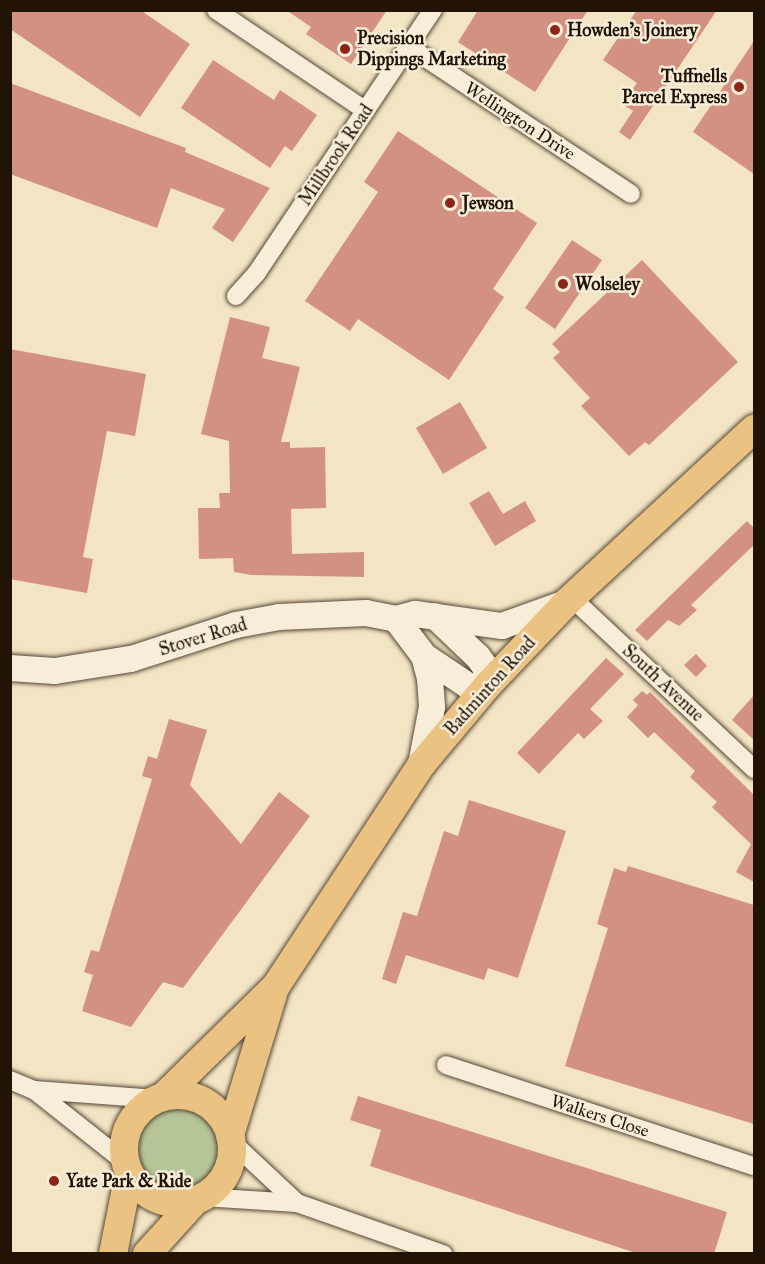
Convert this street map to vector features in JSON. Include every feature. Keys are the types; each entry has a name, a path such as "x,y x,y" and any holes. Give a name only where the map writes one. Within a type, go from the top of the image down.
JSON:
{"main road":[{"name":"Badminton Road","path":"161,1097 276,986 422,765 488,685 570,600 754,429"},
{"name":"Stover Road","path":"10,668 55,671 96,666 279,617 366,612 396,619 435,616 502,626 570,600"},
{"path":"396,619 424,656 470,687 488,685 486,668 478,657 435,616"},
{"path":"422,765 432,707 424,656"},
{"name":"Badminton Road","path":"231,1138 276,986"},
{"path":"113,1254 127,1168 123,1147 133,1118 161,1097 200,1099 219,1114 231,1138 222,1180 200,1199 147,1254"},
{"path":"127,1168 157,1200 200,1199"}],"street":[{"path":"216,10 365,111"},
{"name":"Millbrook Road","path":"236,296 256,274 433,10"},
{"name":"Wellington Drive","path":"408,47 631,194"},
{"name":"South Avenue","path":"570,600 754,769"},
{"name":"Walkers Close","path":"446,1065 754,1166"},
{"path":"10,1080 34,1090 127,1168"},
{"path":"34,1090 161,1097"},
{"path":"231,1138 297,1203"},
{"path":"200,1199 297,1203 443,1254"}],"green space":[{"path":"170,1108 186,1108 201,1115 212,1126 219,1141 216,1165 207,1178 186,1190 170,1190 155,1183 144,1172 137,1157 137,1141 144,1126 155,1115"}],"building":[{"path":"10,10 140,10 190,44 140,117 10,29"},
{"name":"Precision Dippings Marketing","path":"286,10 387,10 351,64 306,34 311,27"},
{"path":"478,10 588,10 535,92 458,42"},
{"path":"637,10 717,10 630,140 619,132 633,111 622,104 637,83 603,60"},
{"name":"Tuffnells Parcel Express","path":"754,41 754,174 693,132"},
{"path":"213,60 274,100 280,90 317,115 292,151 285,146 270,168 181,108"},
{"path":"10,83 186,148 185,152 270,188 233,242 212,228 225,209 171,188 157,228 10,174"},
{"path":"398,131 537,223 493,289 504,297 449,380 358,319 350,331 305,301 378,192 364,182"},
{"name":"Wolseley","path":"572,240 602,260 555,329 525,308"},
{"path":"642,260 738,362 649,445 645,442 629,456 581,406 590,398 553,358 560,352 552,344"},
{"path":"230,317 270,327 262,358 300,367 281,442 290,442 290,448 325,447 326,508 291,509 292,554 364,552 364,577 251,575 234,572 233,558 199,559 198,508 220,508 219,493 230,493 229,441 201,434"},
{"path":"10,349 146,374 135,436 107,431 83,557 93,559 87,593 10,579"},
{"path":"460,402 487,448 443,474 416,428"},
{"path":"489,491 503,514 525,501 536,521 495,546 469,503"},
{"path":"747,521 754,528 754,545 691,605 697,610 679,626 668,620 647,641 635,630"},
{"path":"696,654 707,666 696,677 684,665"},
{"path":"606,658 624,674 590,709 603,721 584,739 578,733 539,774 517,753"},
{"path":"642,691 647,695 650,692 754,795 754,882 736,872 751,844 712,807 717,802 690,777 695,771 654,732 648,738 627,717 638,705 633,700"},
{"path":"754,695 754,740 732,720"},
{"path":"169,719 207,730 190,785 241,844 279,792 310,816 183,988 163,982 131,1027 82,1011 93,975 84,972 91,950 99,952 152,779 142,776 148,756 157,759"},
{"path":"469,800 566,831 518,978 488,968 484,980 406,955 396,984 382,979 403,912 417,916 444,831 458,836"},
{"path":"628,866 754,905 754,1124 565,1066 608,928 597,924 614,868 626,872"},
{"path":"358,1096 727,1212 714,1254 639,1254 370,1166 381,1130 350,1120"}],"place":[{"name":"Howden's Joinery","path":"555,30"},
{"name":"Precision Dippings Marketing","path":"345,49"},
{"name":"Tuffnells Parcel Express","path":"739,87"},
{"name":"Jewson","path":"450,203"},
{"name":"Wolseley","path":"563,284"},
{"name":"Yate Park & Ride","path":"54,1181"}]}
